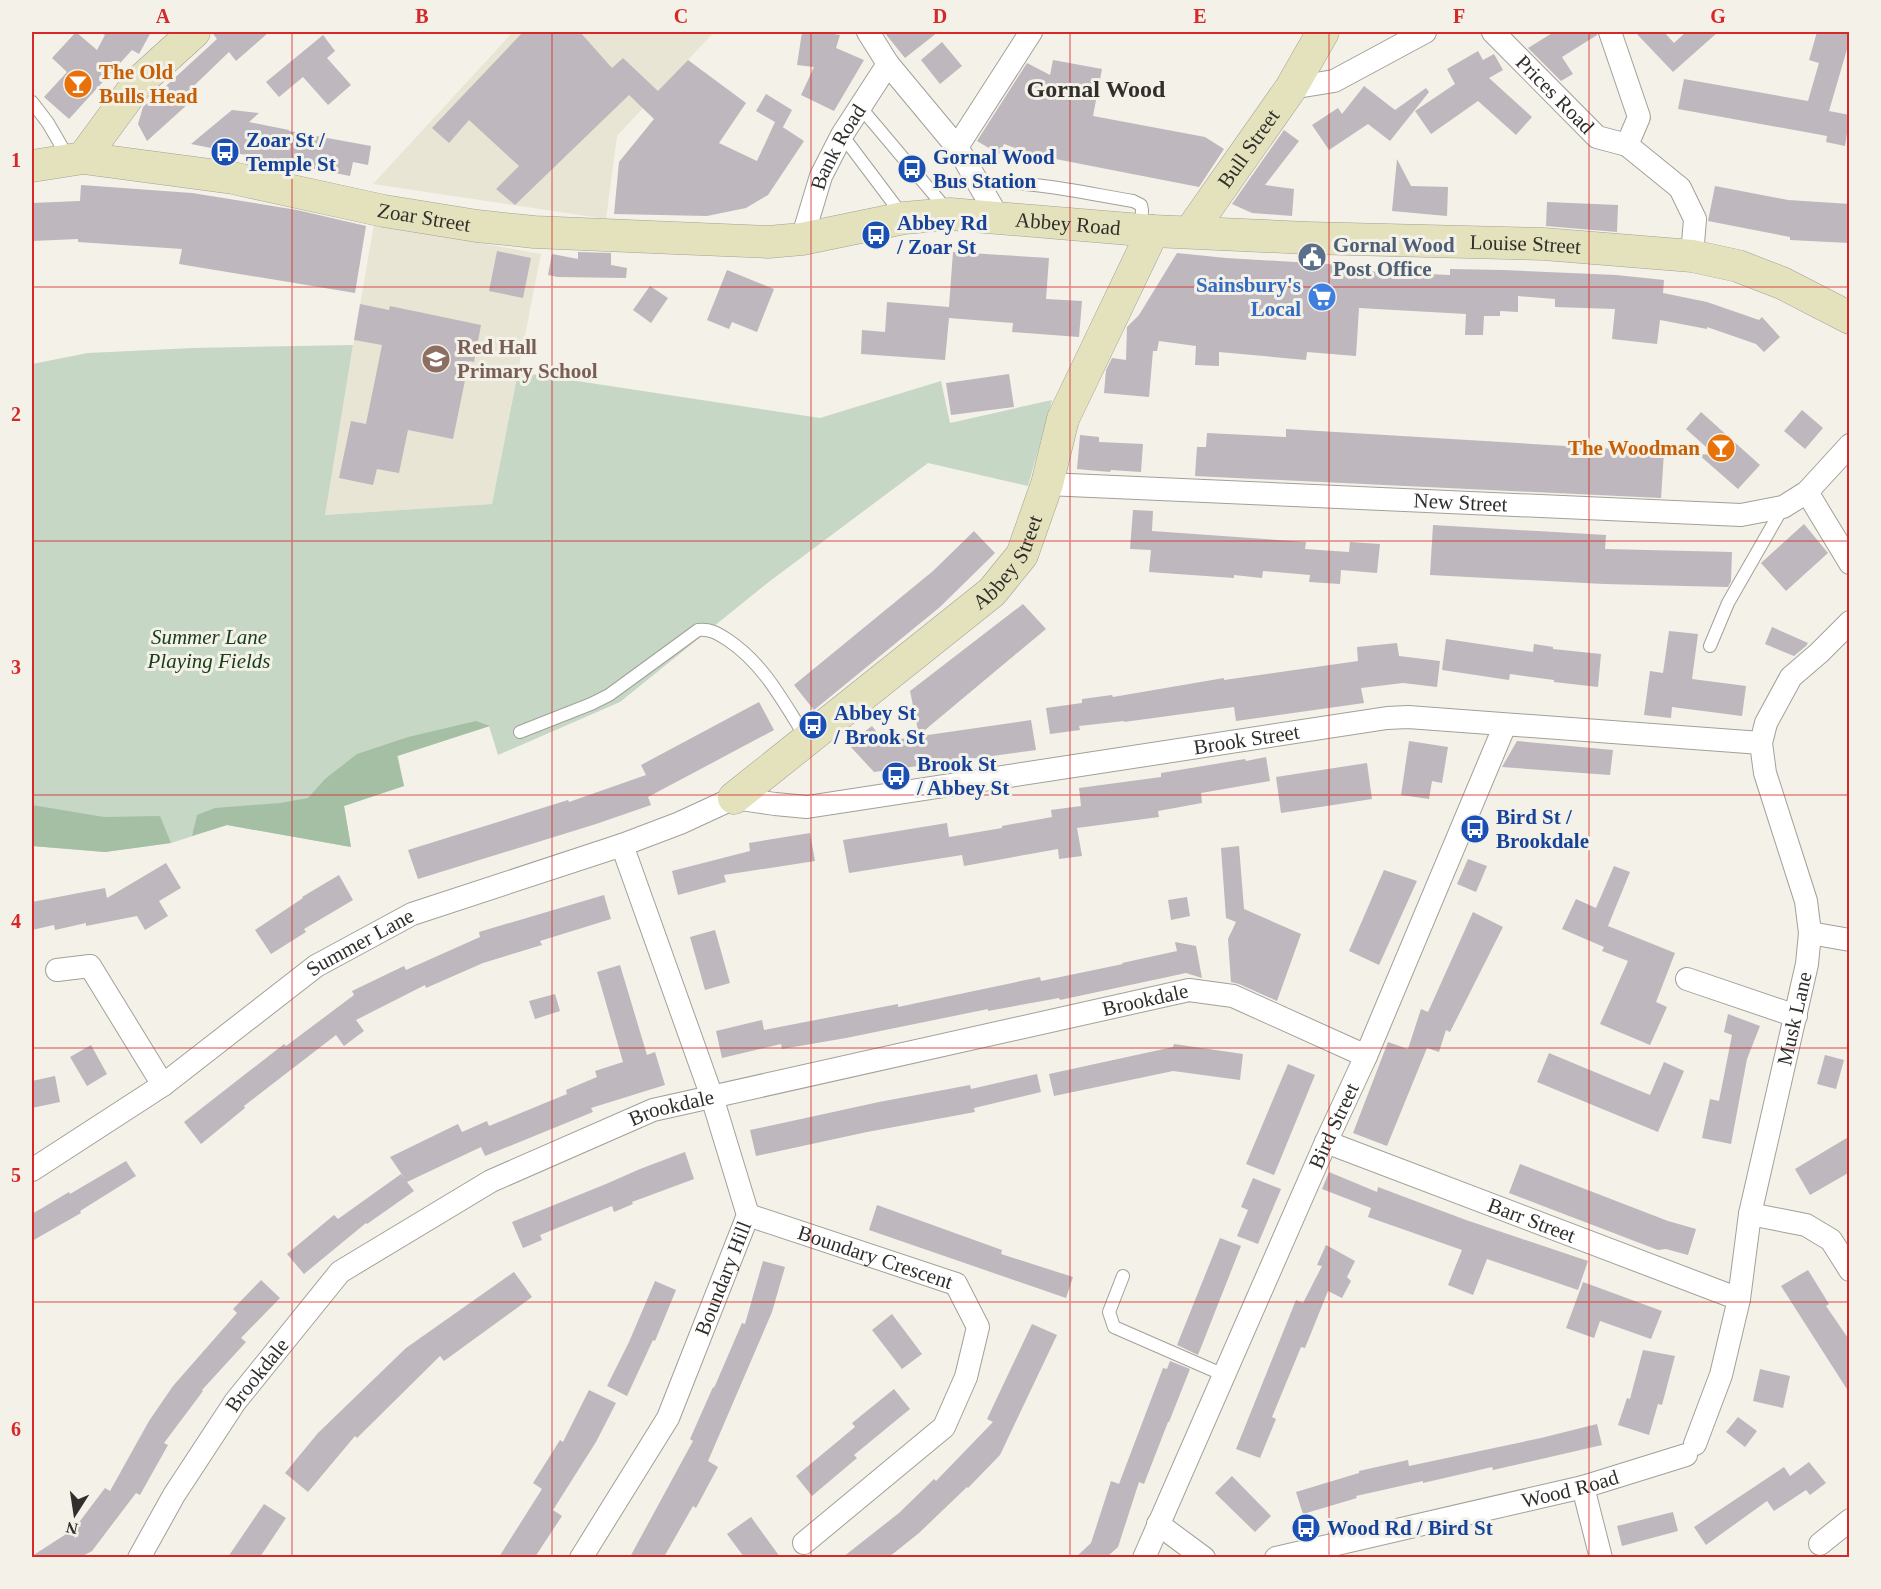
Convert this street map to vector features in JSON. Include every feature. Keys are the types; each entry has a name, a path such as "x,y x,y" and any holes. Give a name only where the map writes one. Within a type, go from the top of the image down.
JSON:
{"street":[{"path":"77,159 138,83 194,32"},
{"path":"868,32 888,64 957,147 998,217"},
{"path":"957,147 1031,32"},
{"name":"Bull Street","path":"1190,232 1291,88 1323,32"},
{"path":"1291,88 1334,81 1425,32"},
{"name":"Prices Road","path":"1493,32 1597,137 1626,145 1680,188 1695,219 1692,256"},
{"path":"1610,32 1639,117 1626,145"},
{"name":"Bank Road","path":"802,239 821,176 842,135 888,64"},
{"name":"Zoar Street","path":"32,166 77,159 233,178 384,211 477,226 534,232 768,242"},
{"name":"Abbey Road","path":"768,242 802,239 904,218 950,214 1147,230"},
{"path":"1147,230 1190,232"},
{"name":"Abbey Street","path":"734,798 992,592 1022,555 1047,484 1063,419 1147,230"},
{"name":"Louise Street","path":"1190,232 1544,244 1692,256 1738,266 1848,313"},
{"name":"New Street","path":"1047,484 1741,515 1783,507 1807,492 1850,445"},
{"path":"1807,492 1850,563"},
{"name":"Musk Lane","path":"1691,1449 1721,1375 1739,1299 1750,1214 1807,964 1810,933 1806,901 1765,773 1761,744 1766,723 1791,677 1850,622"},
{"name":"Brook Street","path":"734,798 807,807 1387,718 1408,717 1761,744"},
{"name":"Bird Street","path":"1144,1557 1366,1056 1505,725"},
{"name":"Summer Lane","path":"32,1170 163,1085 316,966 412,914 622,845 680,823 734,798"},
{"name":"Boundary Hill","path":"581,1557 668,1418 748,1215 712,1097 622,845"},
{"path":"1810,933 1850,940"},
{"path":"57,970 90,966 163,1085"},
{"path":"1687,979 1796,1016"},
{"name":"Brookdale","path":"139,1557 174,1495 235,1402 340,1272 491,1181 653,1110 1189,990 1233,996 1366,1056"},
{"name":"Barr Street","path":"1326,1142 1739,1299"},
{"path":"1750,1214 1806,1225 1831,1240 1850,1270"},
{"name":"Boundary Crescent","path":"748,1215 956,1284 978,1327 966,1377 944,1427 804,1543"},
{"name":"Wood Road","path":"1276,1557 1583,1487 1691,1449"},
{"path":"1583,1487 1602,1557"},
{"path":"1820,1544 1850,1520"},
{"path":"1158,1524 1204,1557"}],"lane":[{"path":"32,102 77,159"},
{"path":"861,108 950,214"},
{"path":"842,135 904,218"},
{"path":"978,184 1001,182 1133,201 1141,206 1147,230"},
{"path":"1710,646 1728,603 1783,507"},
{"path":"520,732 609,695 698,630 710,629 745,652 765,673 807,740"},
{"path":"1123,1276 1109,1312 1114,1327 1224,1375"}],"shaded area":[{"path":"513,32 714,32 617,136 606,219 373,184"},
{"name":"Red Hall Primary School","path":"374,224 541,254 492,504 324,515"}],"green space":[{"name":"Summer Lane Playing Fields","path":"353,345 325,515 492,504 518,372 820,418 941,381 950,423 1052,400 1028,486 928,463 770,581 620,702 498,755 489,726 398,756 404,786 344,806 351,847 227,825 171,843 105,852 32,846 32,364 88,353 193,348"},
{"path":"476,721 490,726 397,756 404,786 344,806 351,847 227,825 192,836 197,815 215,808 280,803 308,798 325,779 357,754 408,737"},
{"path":"32,805 104,817 160,816 171,843 105,852 32,846"}],"building":[{"path":"76,32 97,50 105,35 99,32 151,32 139,54 132,50 69,119 44,97 67,72 52,58"},
{"path":"212,32 269,32 236,61 229,52 176,103 188,104 147,141 138,124 143,107 217,39"},
{"path":"523,32 580,32 612,68 623,58 658,91 688,60 746,103 719,143 757,161 775,122 756,111 766,94 792,110 783,127 781,126 804,141 768,195 746,208 707,216 614,214 619,162 654,119 629,95 515,205 496,189 519,166 469,120 449,143 432,128"},
{"path":"802,32 840,35 836,48 864,60 834,111 801,95 814,67 797,65"},
{"path":"884,32 938,32 905,58"},
{"path":"1554,32 1597,32 1597,35 1562,57 1573,74 1561,81 1528,48"},
{"path":"1635,32 1664,32 1674,43 1686,32 1718,32 1673,72"},
{"path":"1817,32 1850,32 1829,111 1850,115 1845,146 1826,142 1827,136 1678,109 1684,79 1808,101 1819,63 1809,60"},
{"path":"323,35 335,51 327,58 351,85 328,105 303,77 279,97 266,82"},
{"path":"942,42 962,66 940,84 921,60"},
{"path":"1478,51 1483,60 1494,54 1503,70 1489,78 1532,117 1516,135 1478,101 1431,134 1415,111 1455,84 1447,69"},
{"path":"1053,60 1102,69 1093,116 1205,137 1224,149 1199,187 1035,155 1004,144 999,154 977,141 1027,63 1050,75"},
{"path":"1364,86 1395,110 1426,88 1429,92 1390,141 1368,124 1329,150 1312,125 1338,108 1342,114"},
{"path":"232,110 259,113 249,122 371,146 368,165 353,162 350,176 191,144"},
{"path":"1284,130 1299,141 1265,185 1294,189 1292,216 1252,213 1232,204"},
{"path":"1397,159 1411,186 1448,187 1447,216 1392,211"},
{"path":"81,185 192,193 297,210 366,226 355,293 179,264 182,249 78,242 78,239 32,241 32,203 80,201"},
{"path":"1715,186 1788,200 1850,204 1849,243 1790,240 1790,237 1708,221"},
{"path":"1547,202 1618,205 1617,232 1546,226"},
{"path":"497,251 531,258 523,298 489,291"},
{"path":"578,252 611,253 611,265 627,268 626,278 548,275 552,254 578,259"},
{"path":"953,252 1049,258 1046,299 1082,301 1079,337 1012,332 1013,323 949,318 945,360 861,354 862,330 885,332 887,302 949,307"},
{"path":"1177,253 1362,266 1362,271 1450,275 1450,269 1503,270 1616,275 1664,280 1663,293 1707,302 1759,320 1762,317 1780,337 1764,352 1756,344 1707,327 1707,329 1660,320 1657,344 1612,339 1615,309 1555,307 1555,299 1518,296 1518,312 1500,311 1500,316 1484,316 1483,335 1465,335 1466,314 1359,308 1356,356 1307,352 1306,360 1219,352 1219,366 1195,365 1196,346 1159,341 1157,351 1153,351 1149,397 1104,393 1106,370 1112,358 1126,360 1127,327 1139,315"},
{"path":"727,270 774,289 757,332 732,322 729,329 707,320"},
{"path":"650,286 668,298 651,323 633,310"},
{"path":"360,304 389,310 390,306 481,325 474,362 469,361 453,439 408,430 399,473 377,469 373,485 339,478 351,421 366,424 382,345 354,340"},
{"path":"1009,374 1014,407 951,415 946,383"},
{"path":"1802,410 1823,428 1805,449 1784,431"},
{"name":"The Woodman","path":"1701,412 1760,465 1738,489 1698,454 1715,455 1686,429"},
{"path":"1286,429 1664,452 1661,498 1195,476 1197,447 1206,447 1207,433 1286,437"},
{"path":"1080,435 1099,437 1099,442 1143,444 1141,472 1077,469"},
{"path":"1133,510 1153,511 1152,531 1306,542 1305,549 1349,552 1350,542 1380,544 1377,573 1341,570 1340,584 1309,582 1310,575 1263,571 1262,578 1149,572 1151,550 1130,549"},
{"path":"1804,524 1828,553 1786,591 1761,563"},
{"path":"1433,525 1606,535 1605,549 1732,552 1731,581 1728,587 1604,584 1430,575"},
{"path":"974,531 995,553 940,607 814,710 794,685 933,571"},
{"path":"1023,604 1046,629 919,735 910,691"},
{"path":"1772,627 1808,643 1794,656 1765,644"},
{"path":"1669,631 1698,634 1692,679 1746,686 1742,716 1672,707 1671,718 1644,715 1650,671 1663,673"},
{"path":"1446,639 1533,652 1534,644 1553,647 1553,649 1601,654 1598,687 1510,674 1509,680 1442,670"},
{"path":"1397,643 1399,656 1440,661 1437,687 1403,683 1361,688 1364,703 1236,721 1234,707 1079,726 1080,730 1050,734 1046,708 1082,703 1082,699 1112,695 1113,697 1224,678 1224,680 1358,661 1357,647"},
{"path":"759,702 774,730 648,797 651,805 418,879 408,850 568,800 569,802 646,775 641,765"},
{"path":"1031,720 1036,750 874,772 848,744 872,726 885,743"},
{"path":"1409,741 1448,747 1442,783 1432,781 1429,799 1401,795"},
{"path":"1517,741 1613,750 1610,775 1502,767"},
{"path":"1266,757 1270,781 1201,793 1202,803 1158,811 1159,817 1077,828 1082,856 1059,859 1058,849 964,866 962,855 849,873 843,840 947,823 949,837 1002,828 1002,826 1052,817 1051,810 1081,806 1079,788 1161,777 1161,773"},
{"path":"1367,763 1372,799 1281,813 1276,777"},
{"path":"810,833 815,861 724,875 726,882 678,895 672,871 750,851 749,843"},
{"path":"1239,846 1244,909 1301,934 1277,1001 1231,982 1228,939 1236,922 1226,918 1221,848"},
{"path":"1468,859 1487,866 1476,892 1457,884"},
{"path":"166,863 181,888 159,901 168,916 145,930 137,916 86,926 86,923 55,930 54,925 32,930 32,902 105,888 107,898"},
{"path":"1614,866 1630,872 1608,926 1675,953 1656,1002 1667,1007 1650,1045 1600,1024 1628,961 1602,951 1604,947 1562,929 1576,899 1596,908"},
{"path":"1384,870 1417,881 1379,965 1349,951"},
{"path":"339,875 353,900 304,929 306,932 271,954 255,930 302,897"},
{"path":"604,895 611,919 540,941 542,945 483,963 426,988 425,985 356,1020 364,1031 344,1046 336,1035 244,1106 245,1108 201,1144 184,1122 284,1044 286,1046 354,995 352,991 404,966 406,970 480,937 479,932"},
{"path":"1187,897 1190,916 1171,920 1168,900"},
{"path":"1473,912 1503,927 1450,1032 1446,1030 1439,1052 1427,1048 1387,1146 1353,1133 1388,1042 1408,1049 1421,1009 1428,1012"},
{"path":"715,930 730,983 705,990 690,937"},
{"path":"1175,942 1196,946 1202,978 1186,973 1060,1000 1059,998 988,1011 988,1009 782,1049 781,1044 722,1058 716,1031 762,1020 764,1030 898,1004 898,1007 1040,977 1041,981 1177,951"},
{"path":"620,965 647,1055 655,1052 665,1085 591,1108 593,1112 485,1156 481,1147 407,1182 414,1191 366,1223 304,1274 287,1254 334,1215 338,1219 401,1174 405,1179 390,1157 458,1124 462,1132 487,1121 489,1126 567,1094 566,1090 597,1077 595,1071 623,1062 597,972"},
{"path":"555,994 560,1011 535,1019 529,1001"},
{"path":"1728,1014 1760,1026 1747,1059 1731,1144 1702,1138 1710,1099 1719,1101 1732,1035 1724,1032"},
{"path":"1174,1044 1243,1054 1240,1080 1173,1071 1054,1096 1049,1074 1173,1047"},
{"path":"91,1045 107,1074 87,1086 70,1057"},
{"path":"1549,1053 1650,1095 1664,1062 1684,1071 1658,1132 1537,1082"},
{"path":"1825,1055 1844,1060 1836,1089 1817,1084"},
{"path":"1288,1064 1315,1075 1274,1175 1246,1164"},
{"path":"1037,1074 1041,1092 974,1108 975,1112 756,1156 750,1130 879,1102 970,1085 971,1089"},
{"path":"55,1076 60,1102 32,1108 32,1081"},
{"path":"1850,1136 1850,1172 1810,1195 1795,1169"},
{"path":"685,1152 694,1179 632,1202 633,1204 614,1212 612,1206 540,1235 542,1240 523,1248 512,1222"},
{"path":"126,1161 136,1176 80,1211 81,1213 32,1241 32,1214"},
{"path":"1520,1164 1668,1221 1696,1229 1688,1255 1666,1249 1658,1250 1509,1193"},
{"path":"1329,1172 1377,1192 1378,1187 1466,1220 1588,1261 1578,1290 1487,1259 1473,1295 1448,1285 1462,1250 1368,1217 1371,1208 1322,1189"},
{"path":"1253,1178 1281,1189 1258,1244 1237,1236 1248,1210 1241,1207"},
{"path":"877,1205 1002,1250 1001,1254 1073,1277 1066,1298 869,1230"},
{"path":"1220,1238 1241,1246 1198,1355 1177,1345"},
{"path":"1326,1245 1355,1261 1347,1277 1351,1281 1342,1298 1328,1291 1305,1348 1301,1347 1272,1417 1276,1419 1260,1458 1236,1449 1296,1300 1303,1303 1322,1266 1317,1265"},
{"path":"763,1261 785,1267 772,1312 708,1461 718,1467 696,1508 693,1506 664,1557 630,1557 693,1441 690,1439 713,1387 742,1323 745,1324"},
{"path":"1808,1270 1829,1304 1826,1306 1850,1341 1850,1394 1781,1286"},
{"path":"514,1272 532,1297 444,1361 440,1356 357,1438 355,1436 308,1492 285,1473 318,1433 406,1348"},
{"path":"261,1280 280,1298 241,1338 246,1342 202,1390 164,1443 168,1445 140,1495 136,1493 92,1551 81,1557 32,1557 74,1529 105,1488 110,1491 149,1421 173,1386 237,1313 233,1309"},
{"path":"655,1281 676,1290 655,1341 653,1340 627,1396 607,1386"},
{"path":"1583,1282 1662,1311 1651,1339 1600,1321 1594,1338 1566,1328"},
{"path":"892,1314 922,1354 902,1369 872,1330"},
{"path":"1032,1324 1057,1335 1000,1455 968,1488 889,1557 843,1557 899,1513 934,1479 936,1481 993,1422 987,1419"},
{"path":"1643,1350 1675,1356 1662,1405 1658,1404 1649,1435 1618,1425 1627,1398 1630,1399"},
{"path":"1170,1361 1190,1369 1144,1484 1139,1482 1118,1547 1107,1557 1076,1557 1091,1543 1111,1481 1119,1484 1163,1368 1167,1369"},
{"path":"1760,1369 1790,1376 1783,1408 1753,1401"},
{"path":"894,1389 910,1409 854,1455 857,1458 812,1496 796,1476 855,1427 852,1423"},
{"path":"589,1390 616,1403 596,1442 553,1510 562,1516 535,1557 499,1557 542,1489 533,1483 560,1440 563,1442"},
{"path":"1738,1417 1757,1431 1745,1447 1726,1432"},
{"path":"1597,1424 1602,1445 1493,1470 1492,1467 1356,1496 1357,1498 1303,1514 1296,1492 1359,1473 1359,1471 1408,1460 1409,1466"},
{"path":"1809,1462 1826,1483 1810,1495 1806,1490 1774,1511 1767,1501 1706,1545 1694,1527 1784,1467 1790,1476"},
{"path":"1232,1476 1271,1516 1255,1532 1215,1493"},
{"path":"264,1504 286,1518 260,1557 228,1557"},
{"path":"1673,1512 1678,1531 1622,1546 1617,1526"},
{"path":"751,1517 780,1557 744,1557 727,1534"}],"place":[{"name":"The Old Bulls Head","path":"78,84"},
{"name":"Zoar St / Temple St","path":"225,152"},
{"name":"Gornal Wood Bus Station","path":"912,169"},
{"name":"Abbey Rd / Zoar St","path":"876,235"},
{"name":"Gornal Wood Post Office","path":"1312,257"},
{"name":"Sainsbury's Local","path":"1322,297"},
{"name":"Red Hall Primary School","path":"436,359"},
{"name":"The Woodman","path":"1721,448"},
{"name":"Abbey St / Brook St","path":"813,725"},
{"name":"Brook St / Abbey St","path":"896,776"},
{"name":"Bird St / Brookdale","path":"1475,829"},
{"name":"Wood Rd / Bird St","path":"1306,1528"}],"district":[{"name":"Gornal Wood","path":"1096,89"}]}
